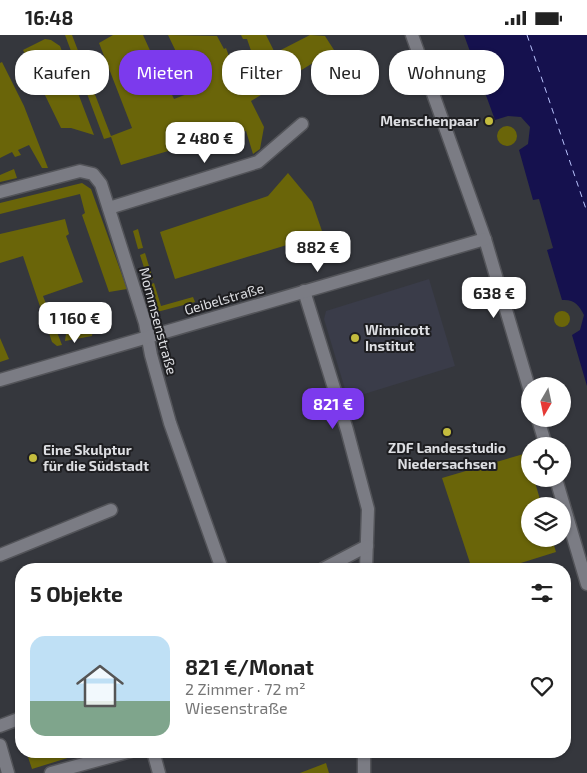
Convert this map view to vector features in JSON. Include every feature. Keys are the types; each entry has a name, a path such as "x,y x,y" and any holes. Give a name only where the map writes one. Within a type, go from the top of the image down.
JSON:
{"street":[{"path":"412,35 485,239 526,377"},
{"path":"109,208 258,162 302,124"},
{"name":"Mommsenstraße","path":"0,192 80,171 93,174 101,184 148,337 170,423 220,563"},
{"name":"Geibelstraße","path":"0,380 485,239"},
{"path":"304,291 347,430 368,509 366,563"},
{"path":"558,487 587,584"},
{"path":"0,555 111,510"},
{"path":"334,563 367,546"},
{"path":"0,726 15,720"},
{"path":"0,745 8,773"},
{"path":"51,773 105,758"},
{"path":"155,758 159,773"},
{"path":"364,758 364,773"}],"shaded area":[{"path":"65,35 72,35 78,50 71,50"},
{"path":"113,35 143,35 150,50 119,50 119,95 109,69 109,50 102,50 99,43"},
{"path":"168,35 217,36 224,49 226,48 227,50 222,50 222,95 261,95 251,101 264,127 260,149 253,154 246,131 213,141 212,138 121,165 111,137 104,139 88,95 95,95 111,136 132,128 119,95 172,95 174,99 184,95 212,95 212,50 175,50"},
{"path":"241,35 266,35 274,50 251,50 247,39 243,39"},
{"path":"310,35 325,36 334,50 311,50 311,64 301,70 301,50 281,50"},
{"path":"464,35 587,35 587,386 572,335 580,330 584,315 576,303 562,300 547,250 553,248 539,199 533,200 519,150 528,144 530,127 521,117 508,116 495,120 486,95 504,95 504,50 469,50"},
{"path":"45,39 51,40 60,46 62,50 23,50"},
{"path":"2,62 15,88 15,95 18,95 24,106 48,168 42,168 29,145 18,150 21,155 15,157 12,152 0,158 0,63"},
{"path":"45,95 79,95 94,135 71,128 61,128"},
{"path":"507,126 514,129 517,136 514,143 507,146 500,143 497,136 500,129"},
{"path":"14,169 17,178 0,182 0,175"},
{"path":"288,173 312,202 323,234 175,279 160,232 268,196"},
{"path":"82,183 91,189 127,289 109,292 82,215 85,213 80,194 0,214 0,203"},
{"path":"65,219 69,234 66,236 83,282 43,296 62,345 57,346 52,342 23,256 0,263 0,234"},
{"path":"138,229 143,248 138,249 133,231"},
{"path":"145,253 153,279 148,280 140,255"},
{"name":"Winnicott Institut","path":"429,279 455,366 348,399 324,319 326,311"},
{"path":"154,283 161,306 193,297 195,302 157,312 149,285"},
{"path":"559,311 565,311 570,316 568,325 559,327 554,322 554,316"},
{"path":"90,327 93,329 92,336 65,341 66,334"},
{"path":"0,338 9,359 0,362"},
{"path":"521,455 521,487 536,487 539,497 521,497 521,547 554,547 556,552 521,563 470,563 442,478"},
{"path":"28,758 67,758 32,769"},
{"path":"326,763 329,773 300,773"}],"ferry route":[{"path":"527,35 587,212"}],"place":[{"name":"Menschenpaar","path":"489,121"},
{"name":"Winnicott Institut","path":"355,338"},
{"name":"ZDF Landesstudio Niedersachsen","path":"447,432"},
{"name":"Eine Skulptur für die Südstadt","path":"33,458"}]}
